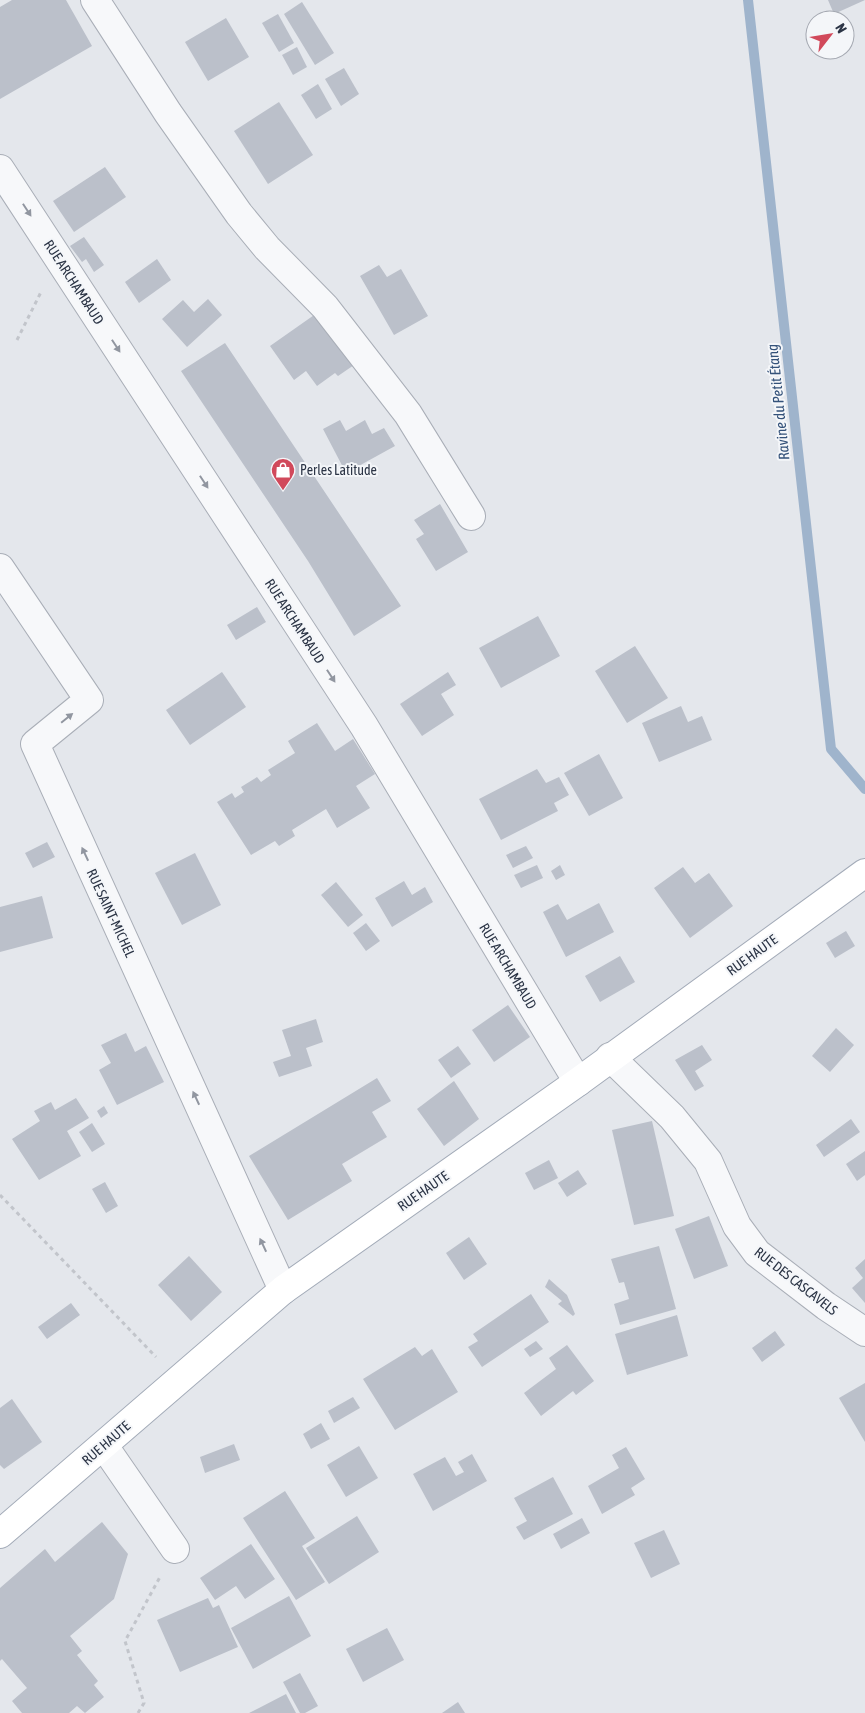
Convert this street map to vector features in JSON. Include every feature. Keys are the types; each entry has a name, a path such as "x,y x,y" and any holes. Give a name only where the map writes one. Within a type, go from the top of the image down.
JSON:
{"main road":[{"name":"RUE HAUTE","path":"0,1534 283,1290 578,1082 865,873"}],"street":[{"path":"95,0 168,113 239,214 268,248 325,307 408,414 472,516"},
{"name":"RUE ARCHAMBAUD","path":"0,169 364,726 578,1082"},
{"name":"RUE SAINT-MICHEL","path":"0,568 89,700 34,744 283,1290"},
{"name":"RUE DES CASCAVELS","path":"610,1057 672,1117 708,1161 737,1226 757,1253 826,1306 865,1332"},
{"path":"104,1446 175,1549"}],"path":[{"path":"17,340 58,258"},
{"path":"0,1195 179,1381"},
{"path":"138,1713 144,1703 125,1641 175,1549"}],"building":[{"path":"12,0 66,0 92,46 0,99 0,7"},
{"path":"828,0 865,0 843,10 832,10"},
{"path":"302,2 334,53 315,65 284,14"},
{"path":"278,14 294,43 279,52 262,23"},
{"path":"226,18 249,57 208,81 185,42"},
{"path":"297,47 307,67 293,75 282,55"},
{"path":"344,68 359,94 341,106 325,79"},
{"path":"318,84 332,109 316,119 301,95"},
{"path":"279,102 313,155 268,184 234,131"},
{"path":"105,167 126,197 74,232 53,201"},
{"path":"84,237 104,265 94,272 86,259 82,262 70,246"},
{"path":"157,259 171,280 139,303 125,282"},
{"path":"379,265 387,277 401,269 428,316 394,335 360,276"},
{"path":"208,299 222,315 187,347 162,319 183,300 194,312"},
{"path":"317,313 354,365 338,376 335,373 317,386 306,371 294,380 270,346"},
{"path":"225,343 401,606 354,636 308,561 181,371"},
{"path":"340,420 346,431 365,420 372,434 384,428 395,446 346,473 323,429"},
{"path":"440,504 468,552 436,571 416,539 424,534 414,520"},
{"path":"257,607 266,622 236,640 227,625"},
{"path":"538,616 560,656 501,688 479,648"},
{"path":"635,646 668,698 627,723 595,671"},
{"path":"222,672 246,707 190,745 166,710"},
{"path":"448,672 456,685 441,694 454,715 422,736 400,704"},
{"path":"681,706 688,722 702,716 712,740 659,762 642,723"},
{"path":"317,723 335,751 353,739 375,774 356,786 370,808 337,828 326,809 292,830 295,836 279,846 275,841 251,855 217,802 232,793 235,798 244,792 241,787 257,777 261,782 271,775 268,770 295,753 288,741"},
{"path":"599,754 623,798 589,816 564,773"},
{"path":"537,769 546,783 559,777 569,795 554,803 558,811 501,840 479,799"},
{"path":"47,842 55,857 33,868 25,853"},
{"path":"526,846 533,858 513,868 506,855"},
{"path":"195,853 221,905 182,925 155,873"},
{"path":"537,865 543,878 521,888 514,875"},
{"path":"560,865 565,875 556,880 551,871"},
{"path":"683,867 695,883 709,873 733,906 690,938 654,888"},
{"path":"404,881 412,895 425,887 433,902 392,927 375,898"},
{"path":"336,882 363,915 348,927 321,895"},
{"path":"42,896 53,938 0,952 0,907"},
{"path":"599,903 614,932 566,957 543,912 558,904 567,920"},
{"path":"366,923 380,941 366,951 353,933"},
{"path":"846,931 855,946 835,958 826,943"},
{"path":"620,956 635,982 600,1002 585,976"},
{"path":"508,1005 530,1037 494,1062 472,1030"},
{"path":"316,1019 323,1042 306,1048 312,1066 279,1077 273,1062 291,1056 282,1030"},
{"path":"836,1028 854,1045 830,1072 812,1056"},
{"path":"126,1033 135,1052 146,1046 164,1082 117,1105 99,1070 111,1063 101,1045"},
{"path":"702,1045 712,1060 695,1071 704,1086 695,1091 675,1060"},
{"path":"458,1046 471,1064 451,1078 438,1060"},
{"path":"377,1078 391,1101 372,1112 387,1137 342,1164 352,1181 288,1220 249,1156"},
{"path":"454,1081 479,1119 444,1146 417,1109"},
{"path":"76,1098 89,1118 67,1131 81,1156 39,1180 12,1139 40,1121 34,1111 51,1102 55,1110"},
{"path":"104,1106 108,1113 101,1118 97,1111"},
{"path":"851,1119 860,1132 824,1157 816,1145"},
{"path":"652,1121 674,1216 634,1225 612,1130"},
{"path":"92,1123 105,1144 92,1152 79,1132"},
{"path":"865,1151 865,1175 857,1181 846,1164"},
{"path":"549,1160 558,1178 534,1190 525,1173"},
{"path":"578,1170 587,1184 567,1197 558,1183"},
{"path":"105,1182 118,1206 106,1213 92,1189"},
{"path":"709,1216 728,1266 694,1279 675,1229"},
{"path":"469,1237 487,1264 464,1280 446,1253"},
{"path":"659,1246 676,1309 620,1325 614,1304 629,1299 624,1282 619,1283 611,1259"},
{"path":"189,1256 222,1292 191,1321 158,1285"},
{"path":"865,1259 865,1303 852,1288 863,1278 855,1268"},
{"path":"549,1279 567,1295 575,1314 573,1316 558,1304 562,1301 545,1287"},
{"path":"531,1294 549,1322 482,1367 468,1347 478,1341 473,1334"},
{"path":"71,1303 80,1315 47,1339 38,1327"},
{"path":"677,1315 688,1356 627,1375 615,1334"},
{"path":"775,1331 785,1345 762,1362 752,1348"},
{"path":"536,1341 543,1349 530,1357 524,1349"},
{"path":"567,1345 594,1381 576,1395 573,1391 541,1416 524,1393 556,1369 549,1358"},
{"path":"415,1347 422,1356 432,1349 458,1392 395,1430 363,1379"},
{"path":"865,1383 865,1442 839,1398"},
{"path":"353,1397 360,1408 334,1423 328,1411"},
{"path":"12,1399 42,1442 4,1469 0,1465 0,1408"},
{"path":"321,1423 330,1439 311,1449 303,1434"},
{"path":"234,1444 240,1460 205,1473 200,1457"},
{"path":"359,1446 378,1478 346,1497 327,1465"},
{"path":"626,1447 645,1479 631,1488 635,1495 602,1514 588,1486 619,1468 612,1455"},
{"path":"472,1454 487,1481 433,1511 413,1474 445,1457 456,1476 464,1472 458,1462"},
{"path":"553,1477 573,1514 524,1540 516,1527 527,1521 514,1498"},
{"path":"285,1491 315,1538 302,1546 325,1582 296,1600 243,1518"},
{"path":"357,1516 379,1552 329,1584 306,1548"},
{"path":"582,1518 590,1533 561,1549 553,1534"},
{"path":"102,1522 128,1554 114,1599 70,1636 82,1651 77,1655 98,1681 94,1685 104,1697 85,1713 77,1706 69,1713 22,1713 12,1701 27,1688 2,1659 0,1661 0,1588 45,1549 55,1562"},
{"path":"664,1530 680,1564 651,1578 634,1543"},
{"path":"251,1544 275,1579 245,1599 236,1586 215,1600 200,1578"},
{"path":"289,1596 311,1636 253,1669 231,1628"},
{"path":"208,1598 213,1608 219,1605 238,1647 180,1672 157,1620"},
{"path":"387,1628 404,1660 363,1682 346,1649"},
{"path":"300,1673 318,1706 305,1713 300,1713 283,1682"},
{"path":"286,1694 296,1713 249,1713 259,1708"},
{"path":"458,1702 465,1713 442,1713"}],"waterway":[{"name":"Ravine du Petit Étang","path":"748,0 831,749 865,789"}],"place":[{"name":"Perles Latitude","path":"283,491"}]}
